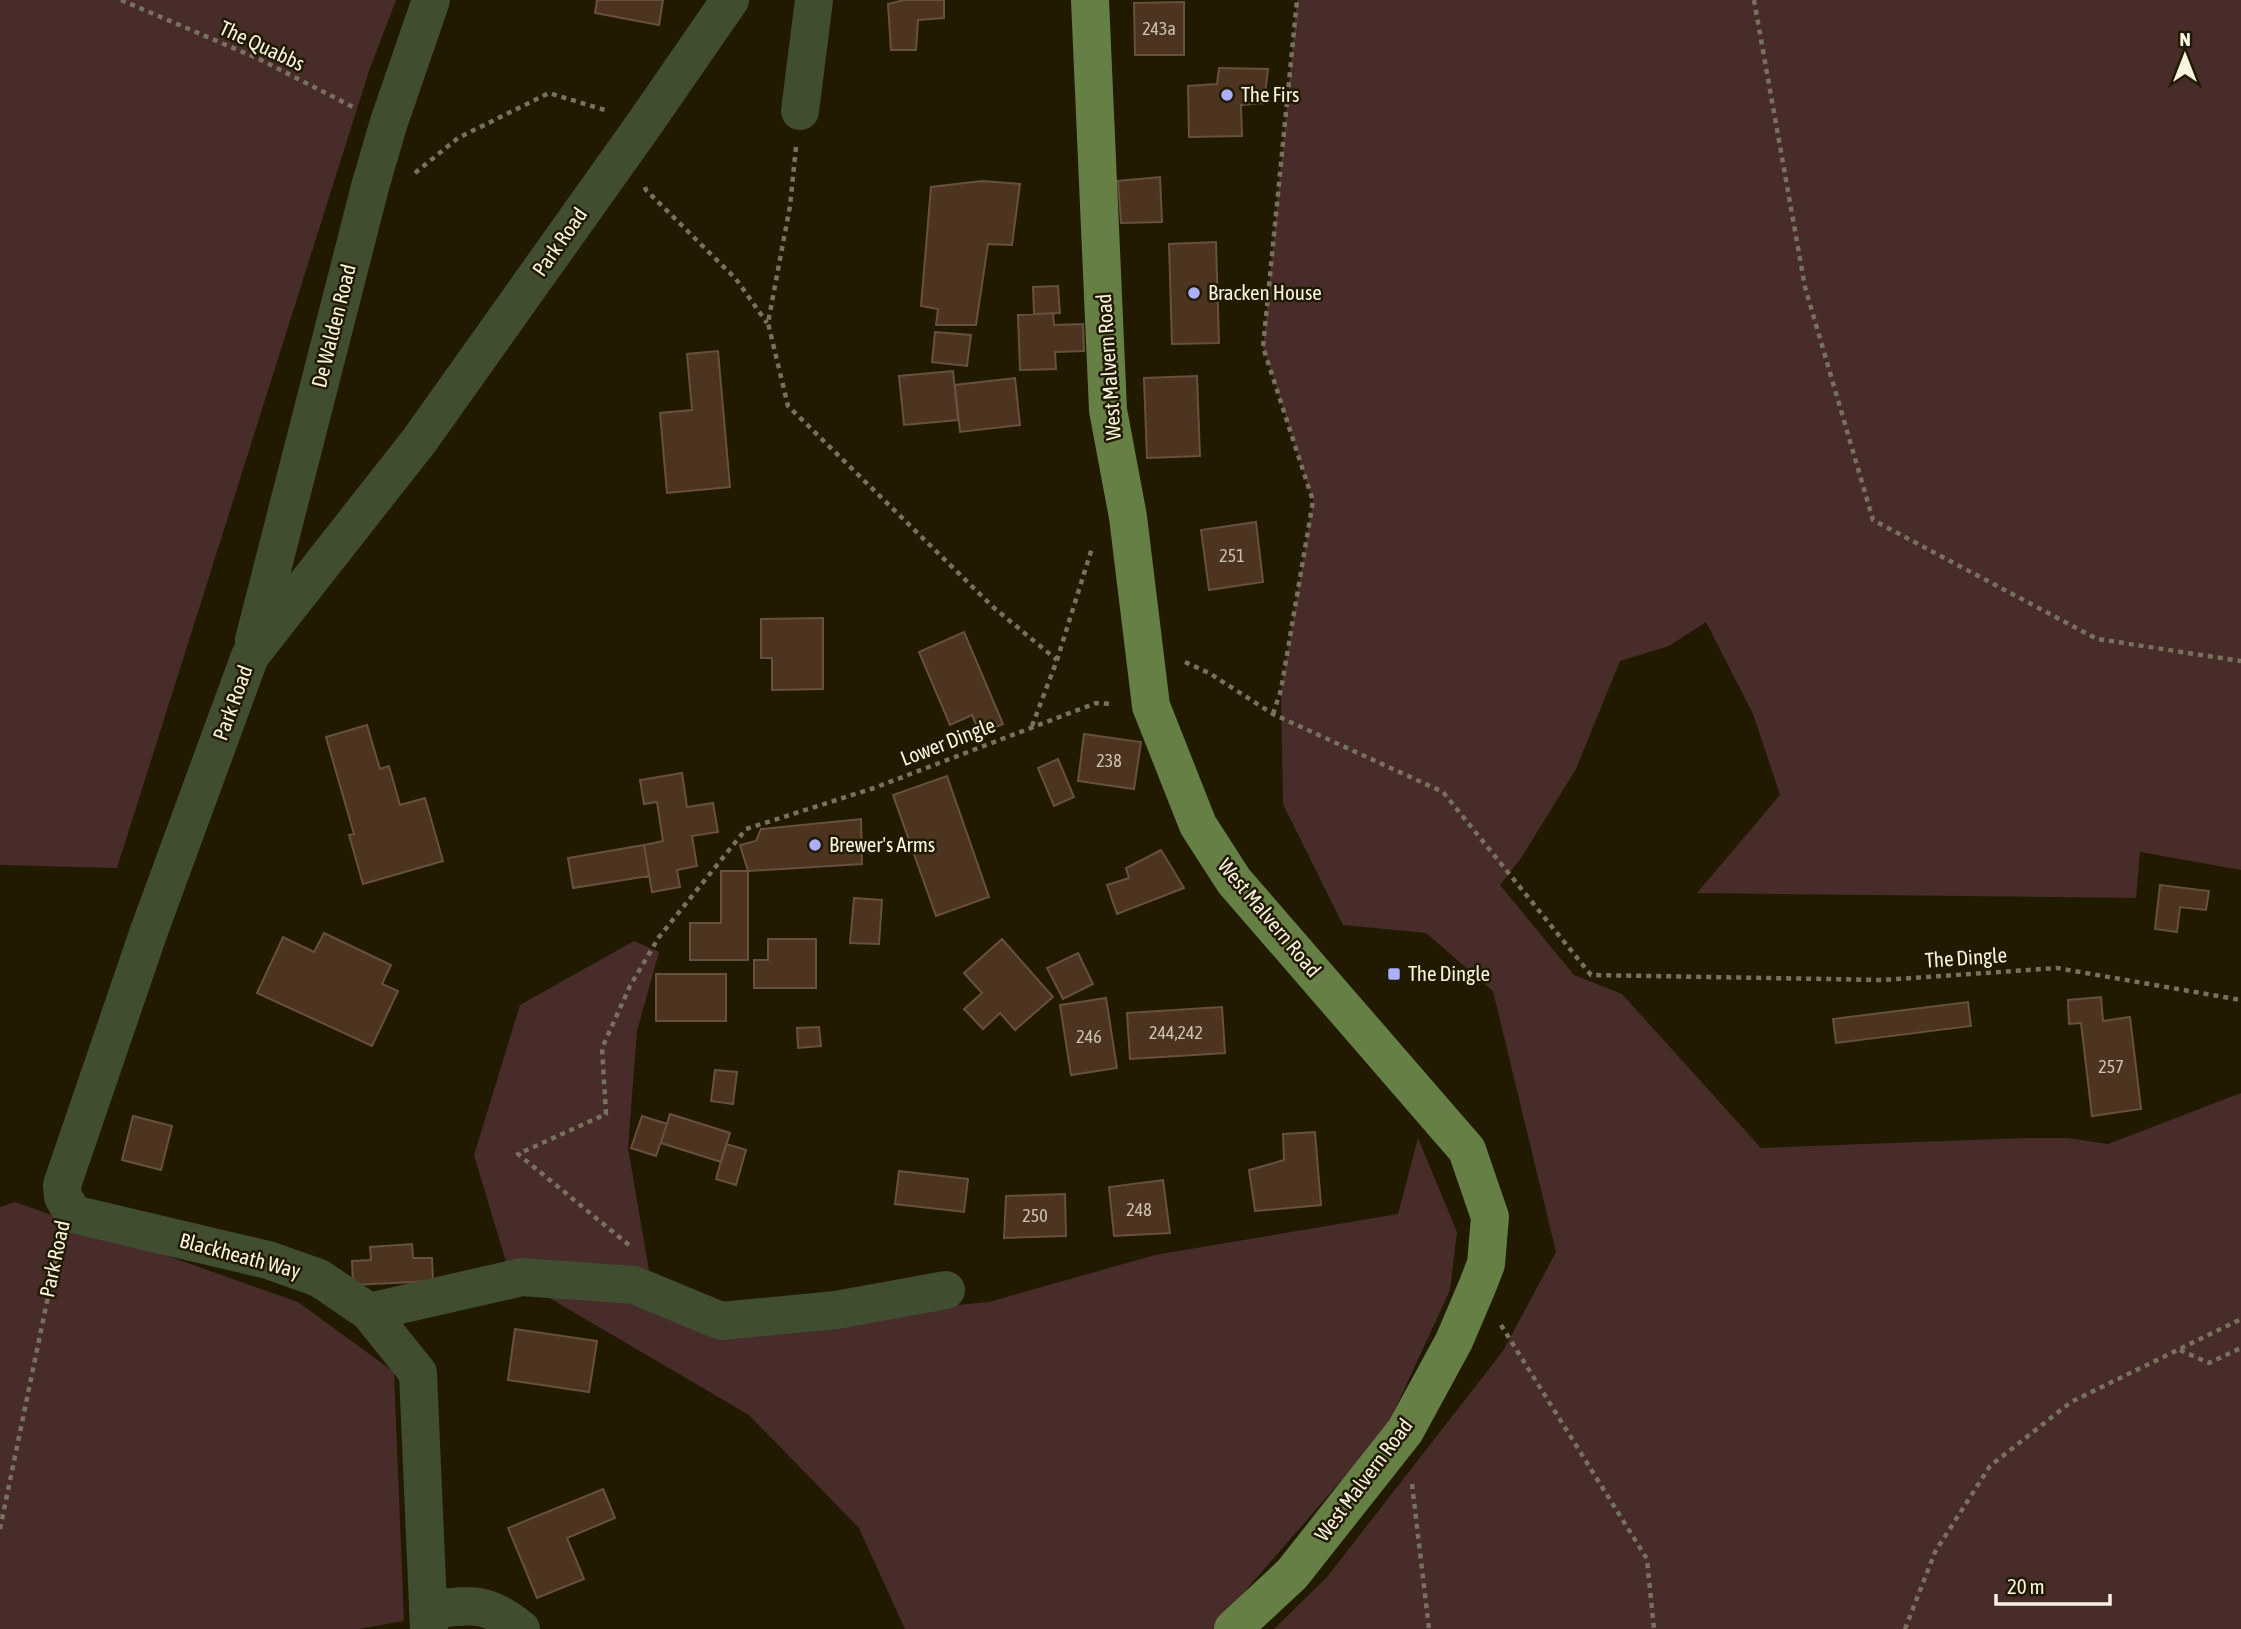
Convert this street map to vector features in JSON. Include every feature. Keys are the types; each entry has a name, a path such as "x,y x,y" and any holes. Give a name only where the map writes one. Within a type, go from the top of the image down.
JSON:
{"main road":[{"name":"West Malvern Road","path":"1090,0 1108,410 1128,517 1151,706 1198,825 1234,881 1467,1150 1490,1217 1486,1264 1477,1287 1454,1341 1405,1431 1292,1574 1233,1629"}],"street":[{"name":"De Walden Road","path":"250,656 366,200 388,125 431,0"},
{"name":"Park Road","path":"67,1204 62,1185 149,931 250,656 419,441 730,0"},
{"path":"800,111 814,0"},
{"name":"Blackheath Way","path":"67,1204 73,1214 83,1217 268,1260 319,1278 369,1312 418,1373 429,1620"},
{"path":"369,1312 522,1277 634,1285 721,1321 836,1310 946,1290"},
{"path":"429,1620 475,1605 503,1615 520,1629"}],"path":[{"name":"The Quabbs","path":"121,0 258,59 388,125"},
{"path":"1273,713 1281,690 1313,501 1263,347 1297,0"},
{"path":"1754,0 1805,287 1873,520 2097,639 2241,661"},
{"path":"800,111 790,206 768,323 788,407 993,607 1056,660"},
{"path":"1032,727 1093,543"},
{"name":"The Dingle","path":"1143,642 1209,673 1273,713 1444,792 1591,975 1883,980 2057,968 2241,1000"},
{"name":"Lower Dingle","path":"634,1285 634,1249 519,1154 606,1114 602,1048 630,986 659,937 746,829 874,788 1096,703 1118,704"},
{"name":"Park Road","path":"0,1529 67,1204"},
{"path":"1477,1287 1647,1559 1654,1629"},
{"path":"1905,1629 1935,1552 1990,1466 2071,1402 2241,1319"},
{"path":"2179,1350 2208,1363 2241,1348"},
{"path":"1405,1431 1429,1629"}],"shaded area":[{"path":"0,0 396,0 369,71 117,868 0,865"},
{"path":"1297,0 2241,0 2241,870 2140,852 2136,898 1697,893 1780,795 1753,714 1706,622 1669,646 1620,661 1576,769 1521,858 1500,885 1574,975 1622,994 1761,1148 2025,1138 2068,1138 2108,1144 2241,1093 2241,1629 1274,1629 1327,1577 1503,1351 1556,1252 1493,991 1426,933 1343,925 1283,804 1281,690 1313,501 1263,347"},
{"path":"634,941 659,952 637,1031 628,1148 651,1282 722,1327 989,1302 1155,1255 1398,1214 1418,1138 1457,1232 1450,1290 1386,1429 1214,1629 905,1629 859,1528 749,1415 510,1275 474,1155 520,1005"},
{"path":"15,1202 298,1302 394,1372 404,1621 358,1629 0,1629 0,1207"}],"building":[{"path":"597,0 663,0 659,25 595,13"},
{"path":"904,0 944,0 944,18 918,20 916,50 891,50 888,4"},
{"path":"1184,2 1184,55 1135,55 1134,3"},
{"name":"The Firs","path":"1219,68 1268,69 1264,103 1241,105 1242,136 1189,137 1188,86 1217,84"},
{"path":"1160,177 1162,222 1121,223 1118,181"},
{"path":"982,181 1020,184 1012,245 988,244 976,325 936,325 938,309 921,306 931,187"},
{"name":"Bracken House","path":"1216,242 1219,343 1172,344 1169,244"},
{"path":"1058,286 1060,313 1034,314 1033,287"},
{"path":"1053,313 1054,325 1083,324 1084,351 1055,352 1056,369 1020,370 1018,315"},
{"path":"935,332 971,335 967,366 932,362"},
{"path":"718,351 730,487 667,493 660,413 692,410 687,354"},
{"path":"953,371 958,420 904,425 899,376"},
{"path":"1197,376 1200,456 1147,458 1144,378"},
{"path":"1015,378 1020,425 960,432 955,385"},
{"path":"1256,522 1263,582 1209,590 1201,530"},
{"path":"823,618 823,689 772,690 772,658 761,658 761,619"},
{"path":"964,632 1003,724 980,734 972,715 950,725 919,652"},
{"path":"367,725 380,769 389,766 400,805 425,798 443,861 363,884 349,835 354,834 326,737"},
{"path":"1084,734 1141,742 1134,789 1078,781"},
{"path":"1058,759 1074,797 1054,806 1038,768"},
{"path":"682,773 687,807 713,803 718,832 692,836 697,866 677,870 680,887 652,892 644,845 663,841 657,802 644,804 640,780"},
{"path":"947,776 989,897 936,916 893,795"},
{"path":"861,819 862,864 748,871 740,845 756,841 761,829"},
{"path":"644,845 649,876 573,888 568,858"},
{"path":"1161,850 1184,888 1117,914 1107,885 1129,878 1126,868"},
{"path":"721,871 748,871 748,960 690,960 690,923 721,923"},
{"path":"2160,885 2209,891 2206,910 2180,907 2177,932 2155,929"},
{"path":"854,898 882,900 879,944 850,943"},
{"path":"324,933 391,965 382,984 398,991 372,1046 257,993 283,937 314,952"},
{"path":"768,939 816,939 816,988 754,988 754,960 768,960"},
{"path":"1002,939 1053,997 1015,1030 1000,1013 983,1029 964,1009 982,993 964,973"},
{"path":"1078,953 1093,984 1063,999 1047,968"},
{"path":"656,974 726,974 726,1021 656,1021"},
{"path":"2101,997 2103,1021 2130,1017 2141,1109 2092,1116 2081,1023 2069,1024 2068,1000"},
{"path":"1106,998 1117,1068 1071,1075 1060,1005"},
{"path":"1968,1002 1971,1026 1836,1043 1833,1019"},
{"path":"1222,1007 1225,1053 1130,1059 1127,1013"},
{"path":"819,1027 821,1046 798,1048 797,1028"},
{"path":"715,1070 737,1072 733,1104 711,1101"},
{"path":"670,1114 730,1133 721,1162 661,1143"},
{"path":"133,1116 172,1126 161,1170 122,1160"},
{"path":"642,1116 667,1124 656,1156 631,1148"},
{"path":"1315,1132 1321,1205 1255,1211 1249,1170 1284,1160 1283,1134"},
{"path":"726,1144 746,1150 736,1185 716,1179"},
{"path":"899,1171 968,1179 964,1212 895,1204"},
{"path":"1163,1180 1170,1233 1114,1236 1109,1187"},
{"path":"1065,1194 1066,1236 1004,1238 1006,1196"},
{"path":"412,1244 413,1258 432,1258 433,1281 353,1285 352,1261 371,1260 370,1247"},
{"path":"515,1329 597,1341 589,1392 508,1380"},
{"path":"603,1489 615,1518 567,1538 584,1579 537,1598 508,1528"}],"place":[{"name":"The Firs","path":"1227,95"},
{"name":"Bracken House","path":"1194,293"},
{"name":"Brewer's Arms","path":"815,845"},
{"name":"The Dingle","path":"1394,974"}]}
